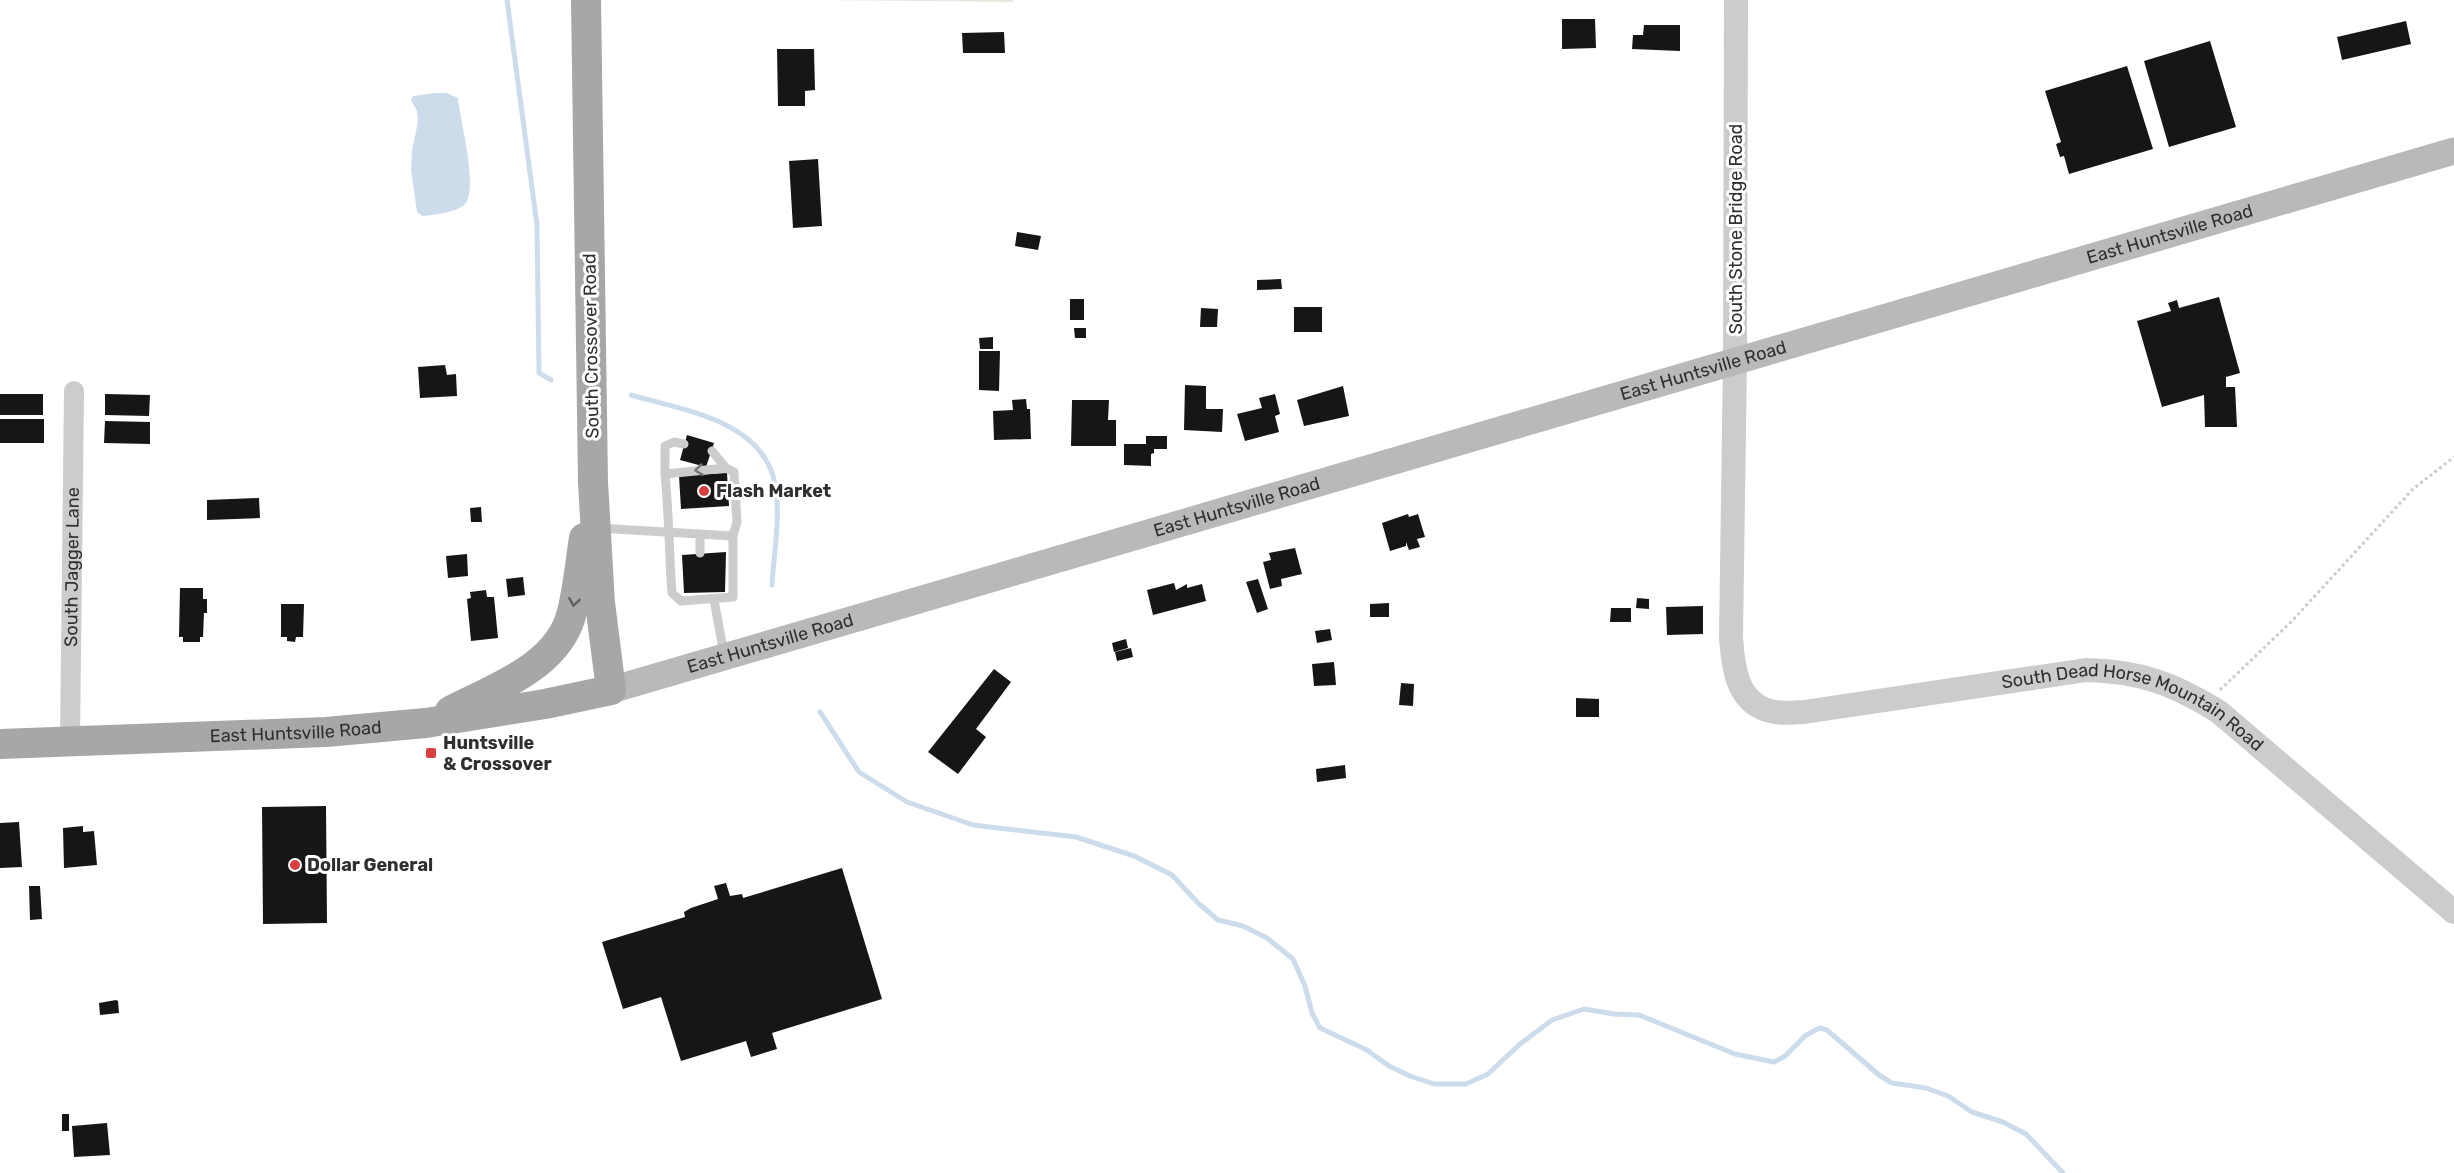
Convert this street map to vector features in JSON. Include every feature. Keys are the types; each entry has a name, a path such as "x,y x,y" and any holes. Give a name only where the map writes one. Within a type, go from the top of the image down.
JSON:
{"main road":[{"name":"South Crossover Road","path":"586,0 593,482 600,603 611,690"},
{"name":"East Huntsville Road","path":"0,744 326,732 426,723 545,704 611,690 2454,151"},
{"path":"426,723 524,673 544,657 561,638 572,614 593,482"}],"street":[{"name":"South Stone Bridge Road","path":"1736,0 1736,360 1731,646 1738,685 1754,703"},
{"name":"South Jagger Lane","path":"70,741 74,391"},
{"name":"South Dead Horse Mountain Road","path":"1754,703 1774,712 1804,712 2086,670 2117,670 2155,679 2188,693 2219,712 2454,912"}],"lane":[{"path":"684,444 674,442 665,446 672,593 681,601 701,596 714,600 733,597 733,536 737,522 734,472 726,468 712,451"},
{"path":"665,474 726,468"},
{"path":"596,528 733,536"},
{"path":"700,534 700,553"},
{"path":"714,600 724,657"}],"path":[{"path":"2206,704 2290,622 2412,489 2454,457"}],"shaded area":[{"path":"817,0 1013,0 1013,2"}],"water":[{"path":"447,93 458,98 469,168 469,194 466,203 458,209 423,216 417,212 411,170 412,150 418,122 417,111 411,100 413,96"}],"building":[{"path":"1562,19 1595,19 1596,48 1562,49"},
{"path":"2406,21 2411,44 2342,60 2337,37"},
{"path":"1644,25 1680,25 1680,51 1632,49 1633,35 1643,35"},
{"path":"1004,32 1005,53 963,53 962,33"},
{"path":"2210,41 2236,127 2169,147 2144,61"},
{"path":"777,49 814,49 815,90 805,91 805,106 778,106"},
{"path":"2127,66 2153,149 2069,174 2064,156 2060,157 2056,144 2061,142 2045,91"},
{"path":"818,159 822,226 793,228 789,161"},
{"path":"1017,232 1041,236 1038,250 1015,246"},
{"path":"1281,279 1282,289 1257,290 1257,280"},
{"path":"2219,297 2240,373 2226,377 2226,387 2235,387 2237,427 2205,427 2204,395 2162,407 2137,321 2171,311 2168,303 2177,300 2179,308"},
{"path":"1070,299 1084,299 1084,320 1070,320"},
{"path":"1294,307 1322,307 1322,332 1294,332"},
{"path":"1201,308 1218,309 1217,327 1200,327"},
{"path":"1074,328 1086,328 1086,338 1075,338"},
{"path":"993,337 993,349 980,349 979,338"},
{"path":"979,351 1000,351 999,391 979,390"},
{"path":"445,365 447,375 456,374 457,396 420,398 418,367"},
{"path":"1185,385 1206,386 1206,409 1223,409 1222,432 1184,430"},
{"path":"1343,386 1349,416 1304,426 1297,400"},
{"path":"0,394 43,394 43,415 0,415"},
{"path":"105,394 150,395 149,416 105,415"},
{"path":"1275,394 1280,414 1275,416 1279,432 1245,441 1237,414 1262,408 1259,398"},
{"path":"1026,399 1027,409 1030,409 1031,439 994,440 993,411 1013,410 1012,400"},
{"path":"1072,400 1109,400 1108,420 1116,420 1116,446 1071,446"},
{"path":"0,419 44,419 44,443 0,443"},
{"path":"105,421 150,422 150,444 104,443"},
{"path":"687,435 714,443 706,467 680,460"},
{"path":"1146,436 1167,436 1167,449 1154,449 1154,453 1151,454 1151,466 1124,465 1124,444 1146,444"},
{"name":"Flash Market","path":"727,473 729,506 681,509 679,476"},
{"path":"259,498 260,518 207,520 207,500"},
{"path":"481,507 482,522 471,522 470,508"},
{"path":"1408,514 1409,517 1418,514 1425,537 1417,539 1420,547 1409,550 1406,542 1406,546 1390,551 1382,523"},
{"path":"1295,548 1302,574 1281,579 1282,586 1270,589 1263,562 1271,560 1269,553"},
{"path":"726,552 725,592 684,593 682,555"},
{"path":"467,554 468,576 448,578 446,556"},
{"path":"523,577 525,595 508,597 506,579"},
{"path":"1258,579 1268,609 1257,613 1246,582"},
{"path":"1174,583 1176,590 1187,584 1187,588 1202,584 1206,601 1153,615 1147,590"},
{"path":"180,588 203,588 203,599 207,599 207,613 204,613 203,637 200,637 200,642 183,642 183,637 179,637"},
{"path":"486,590 487,597 494,597 498,638 471,641 467,599 471,598 470,592"},
{"path":"1637,598 1649,599 1649,609 1636,608"},
{"path":"1389,603 1389,617 1370,617 1370,604"},
{"path":"281,604 304,604 303,637 296,637 295,642 287,641 287,637 281,637"},
{"path":"1703,606 1703,634 1667,635 1666,607"},
{"path":"1611,608 1631,608 1631,622 1610,622"},
{"path":"1330,629 1332,640 1317,643 1315,631"},
{"path":"1126,639 1128,648 1114,652 1112,643"},
{"path":"1131,648 1133,657 1117,661 1115,652"},
{"path":"1334,662 1336,685 1314,686 1312,664"},
{"path":"994,669 1011,682 976,729 986,737 958,774 928,752"},
{"path":"1401,683 1414,684 1413,706 1399,705"},
{"path":"1576,698 1599,699 1599,717 1576,717"},
{"path":"1345,765 1346,778 1317,782 1316,769"},
{"name":"Dollar General","path":"326,806 327,923 263,924 262,807"},
{"path":"19,822 22,867 0,868 0,823"},
{"path":"83,826 83,832 94,831 97,865 64,868 63,828"},
{"path":"842,868 882,999 772,1033 777,1049 751,1057 746,1041 681,1061 661,997 623,1009 602,942 685,917 684,912 691,908 718,899 714,886 726,883 730,896 742,894 743,898"},
{"path":"29,886 40,886 42,919 30,920"},
{"path":"116,1000 119,1013 100,1015 99,1003"},
{"path":"62,1114 69,1114 69,1131 62,1131"},
{"path":"107,1123 110,1155 74,1157 72,1126"}],"waterway":[{"path":"507,0 537,225 539,373 551,380"},
{"path":"631,395 718,421 755,445 767,462 777,496 772,585"},
{"path":"820,712 859,772 907,802 973,825 1076,837 1134,856 1172,875 1198,903 1218,920 1243,926 1267,938 1293,959 1305,986 1312,1013 1320,1028 1367,1050 1389,1066 1410,1076 1434,1084 1466,1084 1488,1074 1520,1044 1552,1020 1584,1009 1639,1015 1735,1054 1774,1062 1785,1056 1806,1035 1820,1028 1827,1030 1879,1075 1892,1083 1926,1088 1948,1096 1972,1112 2003,1122 2026,1134 2063,1173"}],"place":[{"name":"Flash Market","path":"704,491"},
{"name":"Huntsville & Crossover","path":"431,753"},
{"name":"Dollar General","path":"295,865"}]}
